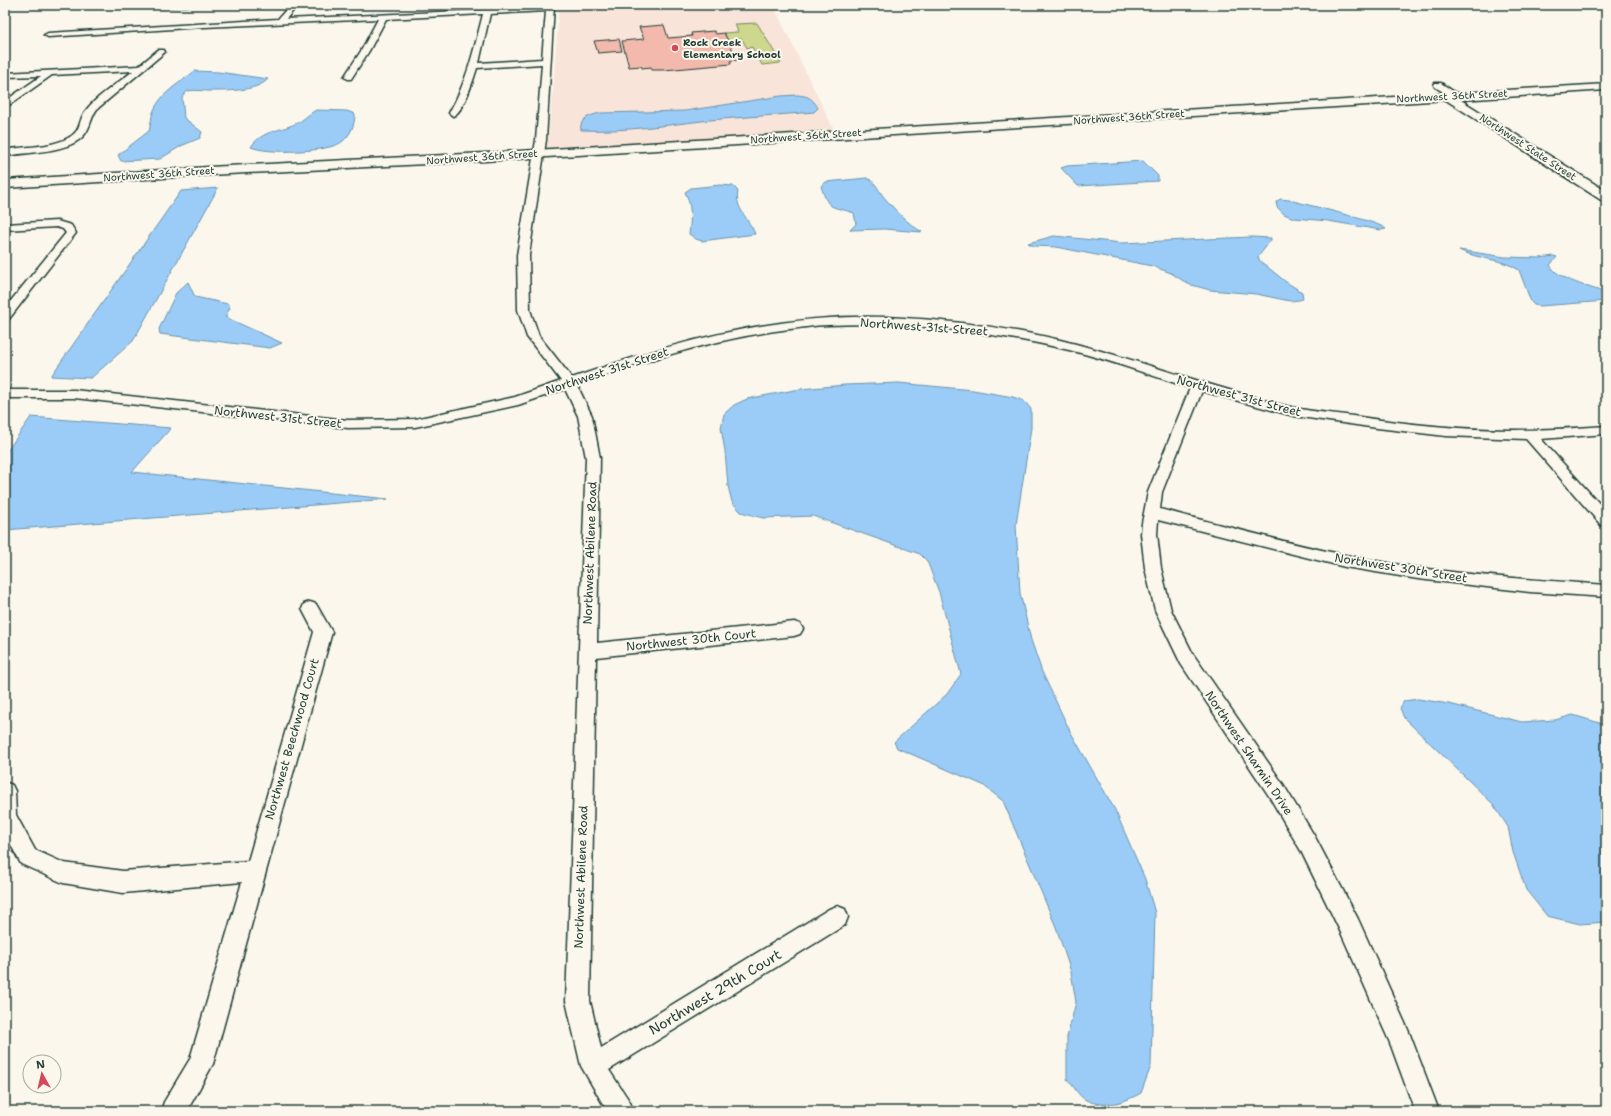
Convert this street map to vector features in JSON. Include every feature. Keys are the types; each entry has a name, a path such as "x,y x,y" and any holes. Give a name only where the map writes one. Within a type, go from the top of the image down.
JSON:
{"main road":[{"name":"Northwest 36th Street","path":"5,184 1606,88"},
{"name":"Northwest State Street","path":"1456,96 1606,185"},
{"name":"Northwest State Street","path":"1456,96 1606,197"}],"street":[{"path":"280,22 294,5"},
{"path":"48,35 487,12 550,7"},
{"name":"Northwest Abilene Road","path":"550,7 541,140 523,256 524,310 533,337 568,383 585,416 593,458 578,1001 593,1066 621,1111"},
{"path":"453,113 465,93 474,66 487,12"},
{"path":"348,77 365,51 383,17"},
{"path":"5,152 49,147 76,138 85,127 87,116 94,107 161,52"},
{"path":"474,66 546,61"},
{"path":"5,75 141,68"},
{"path":"5,105 51,72"},
{"path":"1438,85 1456,96"},
{"path":"5,227 57,224 67,227 71,233 5,316"},
{"name":"Northwest 31st Street","path":"5,394 74,394 348,424 416,423 518,401 568,383 686,345 754,330 827,321 888,321 958,327 1010,334 1072,347 1197,386 1294,412 1377,424 1446,431 1529,434 1573,433 1606,430"},
{"name":"Northwest Sharmin Drive","path":"1197,386 1155,492 1149,534 1153,568 1163,610 1174,636 1187,659 1276,790 1308,844 1350,927 1395,1026 1427,1111"},
{"path":"1529,434 1606,520"},
{"name":"Northwest 30th Street","path":"1152,513 1345,562 1482,581 1586,591 1606,591"},
{"name":"Northwest Beechwood Court","path":"173,1111 201,1064 254,871 323,632 310,609"},
{"name":"Northwest 30th Court","path":"587,651 794,629"},
{"path":"5,791 6,816 28,857 63,873 124,882 254,871"},
{"name":"Northwest 29th Court","path":"593,1066 837,917"}],"shaded area":[{"name":"Rock Creek Elementary School","path":"559,5 773,5 834,130 547,149"}],"green space":[{"path":"757,23 781,63 762,65 752,47 747,48 742,39 728,41 724,33 738,32 735,24"}],"water":[{"path":"150,5 221,5 146,9"},
{"path":"195,71 218,72 268,79 263,83 248,89 223,91 194,90 186,92 182,97 184,118 202,132 200,138 181,146 160,159 121,161 118,155 149,131 153,112 161,98"},
{"path":"797,95 810,98 818,108 814,112 710,120 629,129 581,130 582,123 586,118 601,113 685,111 781,96"},
{"path":"316,110 347,111 355,114 352,129 343,141 325,148 298,151 270,151 251,147 265,135 298,123"},
{"path":"1143,161 1158,176 1158,181 1078,186 1061,168 1067,166"},
{"path":"867,178 874,183 883,196 901,216 922,232 884,229 850,230 856,224 854,213 836,208 829,204 821,186 826,182"},
{"path":"720,185 733,186 738,191 738,203 755,234 702,241 689,234 690,212 689,202 685,192 691,188"},
{"path":"218,188 133,341 91,378 51,376 181,191"},
{"path":"1280,199 1357,218 1371,222 1386,229 1381,230 1328,221 1294,218 1284,214 1277,207 1276,202"},
{"path":"1054,236 1122,243 1251,237 1271,238 1258,257 1260,261 1286,282 1302,292 1303,299 1290,301 1256,294 1210,290 1188,284 1171,273 1152,266 1056,247 1034,246 1028,243"},
{"path":"1459,250 1505,257 1557,257 1550,265 1554,270 1567,279 1606,293 1606,301 1540,306 1534,305 1531,302 1519,270 1505,263 1474,256"},
{"path":"188,282 195,297 228,304 230,308 225,317 282,343 270,348 160,334 159,329 176,293"},
{"path":"899,383 973,390 1013,397 1024,401 1031,409 1031,428 1016,525 1020,593 1031,640 1042,672 1070,731 1115,810 1145,879 1155,913 1151,1066 1141,1093 1122,1102 1108,1104 1093,1103 1078,1094 1067,1079 1067,1037 1076,1002 1071,972 1056,927 1003,801 983,785 897,748 894,742 947,694 961,674 939,592 927,561 920,554 813,516 763,518 741,512 732,502 728,486 725,451 721,428 724,414 734,405 747,399 800,389 845,385"},
{"path":"31,417 171,428 132,472 388,499 5,530 5,454"},
{"path":"1418,699 1449,704 1522,722 1555,720 1573,715 1606,725 1606,922 1580,924 1547,916 1526,890 1513,852 1508,827 1493,804 1404,718 1400,708 1404,701"}],"building":[{"name":"Rock Creek Elementary School","path":"664,25 668,38 692,36 691,33 702,32 714,31 716,34 724,33 738,60 730,61 731,64 664,70 652,70 651,67 642,68 641,66 629,67 622,41 644,39 639,27"},
{"path":"619,39 622,51 598,53 594,41"}],"place":[{"name":"Rock Creek Elementary School","path":"675,48"}]}
